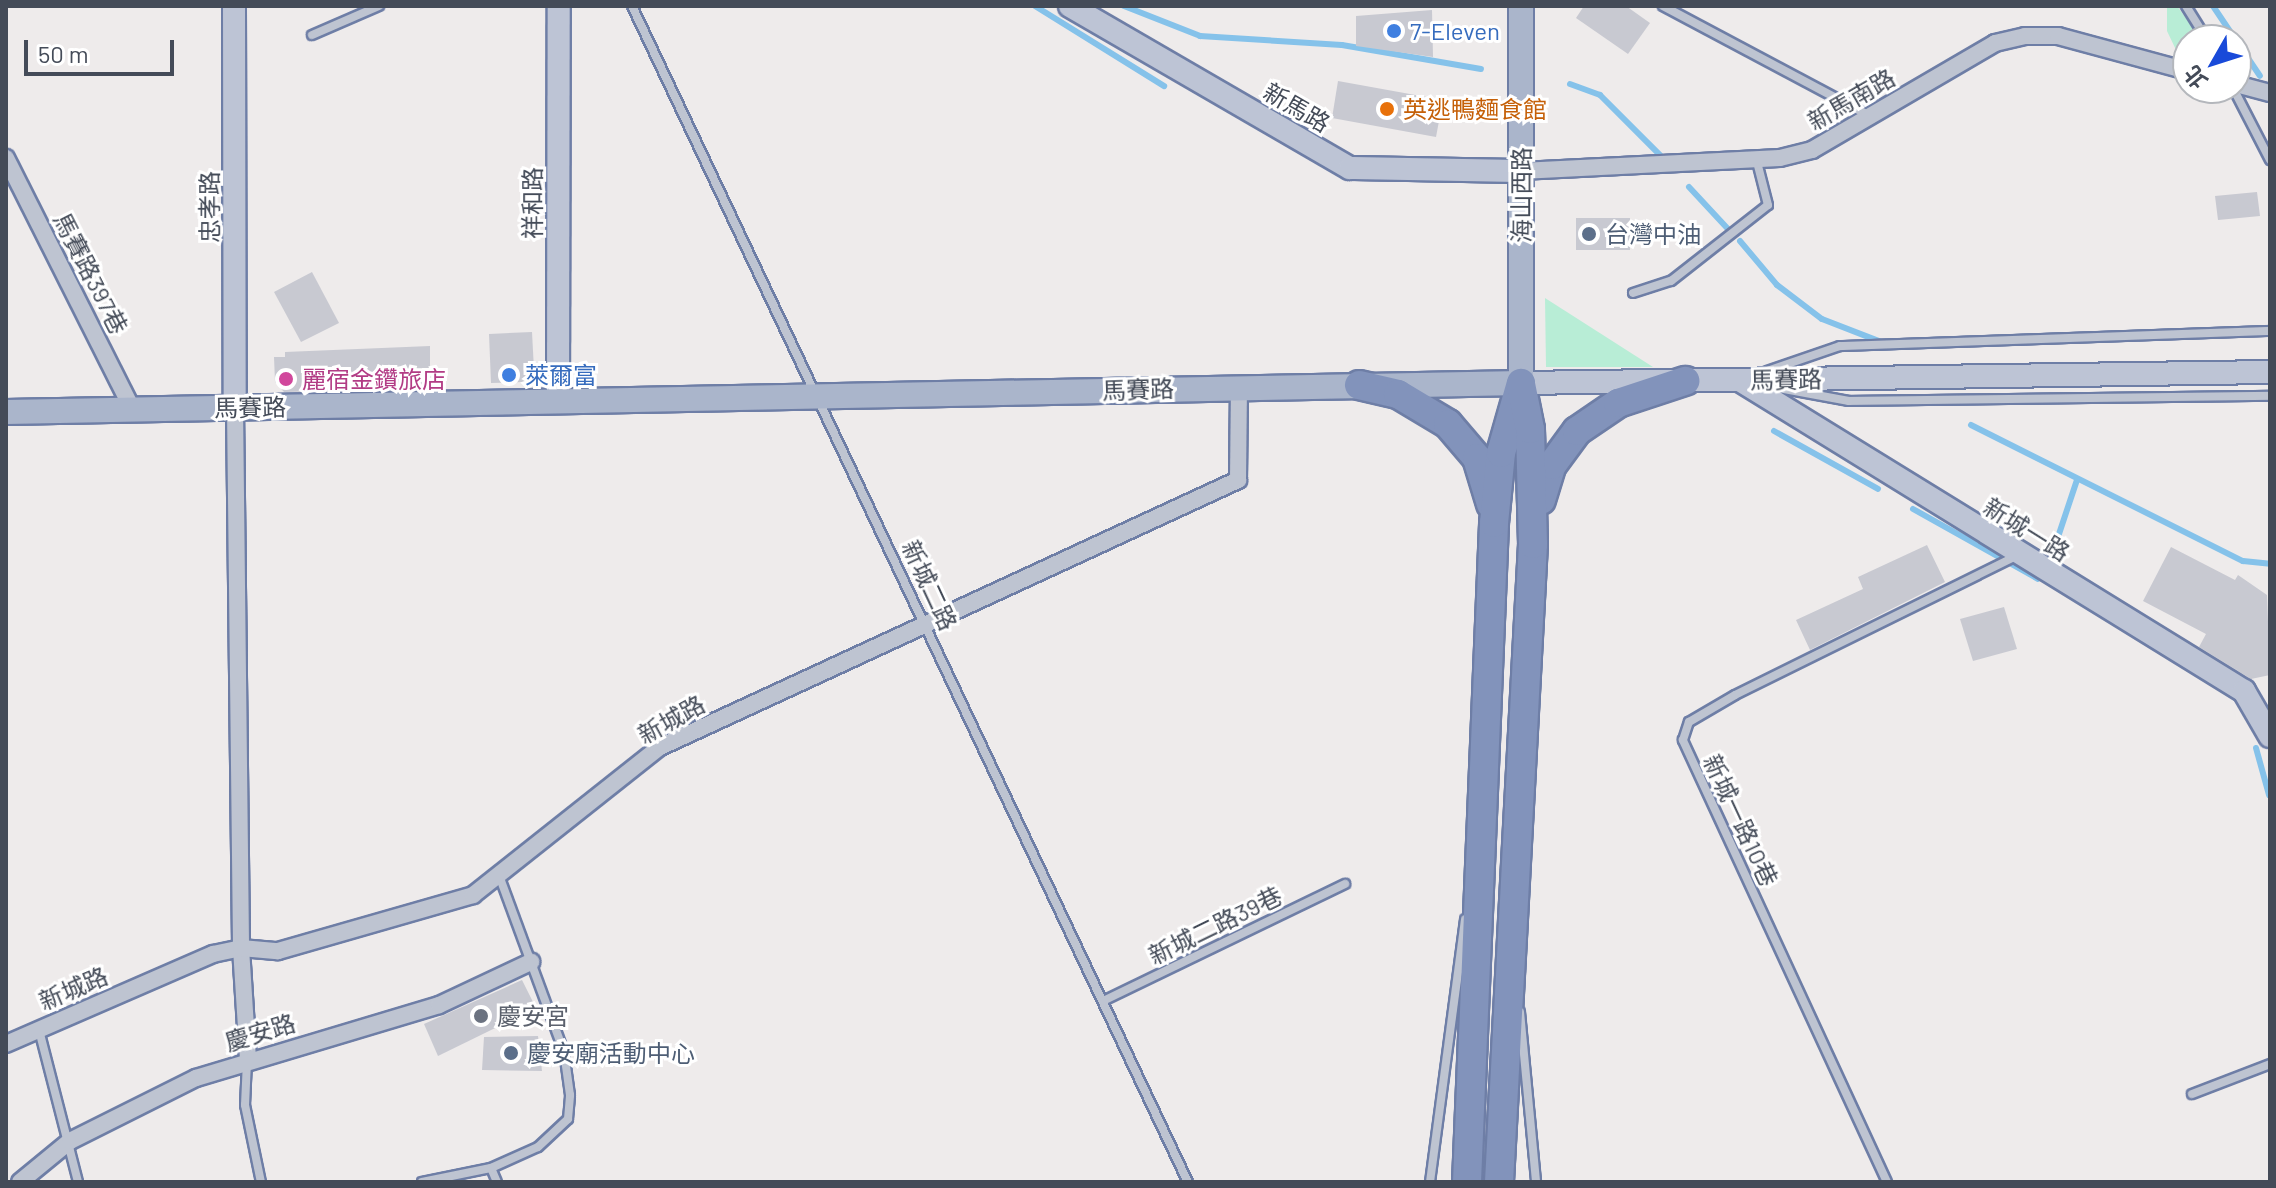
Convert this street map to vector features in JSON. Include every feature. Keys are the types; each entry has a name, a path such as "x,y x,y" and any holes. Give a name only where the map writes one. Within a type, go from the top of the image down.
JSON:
{"highway":[{"path":"1533,544 1552,465 1577,431 1618,403 1685,381"},
{"path":"1467,1182 1479,827 1494,523 1501,453 1521,383"},
{"path":"1499,1182 1533,544 1530,429 1521,383"},
{"path":"1359,385 1422,406 1466,443 1486,480 1494,523"}],"main road":[{"name":"海山西路","path":"1521,6 1521,383"},
{"name":"馬賽路","path":"6,412 1521,383"}],"street":[{"name":"忠孝路","path":"234,6 235,407"},
{"name":"祥和路","path":"558,401 559,6"},
{"name":"新馬路","path":"1070,6 1350,168 1521,171"},
{"name":"新馬南路","path":"1521,171 1757,162 1812,150 1995,43 2025,36 2058,36 2172,67"},
{"name":"馬賽路397巷","path":"6,158 132,409"},
{"name":"馬賽路","path":"1521,383 2270,372"},
{"name":"新城一路","path":"1740,380 2019,555 2244,691 2270,736"},
{"name":"新城路","path":"6,1044 213,954 241,948 278,951 386,924 473,895 500,878 660,747 1238,480 1239,386"},
{"path":"235,407 241,948 248,1059"},
{"name":"慶安路","path":"20,1182 70,1141 196,1078 248,1059 439,1005 531,962"}],"lane":[{"path":"312,35 379,6"},
{"name":"新城二路","path":"632,6 821,398 1188,1182"},
{"path":"1663,6 1873,117"},
{"path":"2186,6 2197,24"},
{"path":"2243,104 2270,160"},
{"path":"1633,293 1671,281 1768,205 1757,162"},
{"path":"1740,380 1840,346 2270,331"},
{"path":"1740,380 1849,401 2270,396"},
{"name":"新城一路10巷","path":"1887,1182 1683,740 1689,722 1735,695 2019,555"},
{"path":"1430,1182 1479,827"},
{"path":"422,1182 491,1168 552,1139 568,1119 570,1095 564,1052 500,878"},
{"name":"新城二路39巷","path":"1103,1001 1345,884"},
{"path":"1510,941 1525,1042 1536,1182"},
{"path":"39,1029 78,1182"},
{"path":"248,1059 245,1105 261,1182"},
{"path":"2192,1094 2270,1064"},
{"path":"491,1168 497,1182"}],"green space":[{"path":"2167,6 2177,6 2190,24 2172,24 2172,41 2167,31"},
{"path":"1545,298 1653,367 1546,367"}],"building":[{"path":"1584,6 1626,6 1650,23 1628,54 1576,18"},
{"name":"7-Eleven","path":"1432,10 1433,57 1356,46 1356,16"},
{"name":"英逃鴨麵食館","path":"1338,81 1443,100 1436,137 1332,118"},
{"path":"2257,192 2260,216 2218,220 2215,196"},
{"path":"1576,218 1630,218 1630,250 1576,250"},
{"path":"312,272 339,323 301,342 274,292"},
{"path":"532,332 534,370 524,382 491,383 489,334"},
{"path":"430,346 430,389 284,392 275,382 274,357 285,357 285,352"},
{"path":"1927,545 1945,582 1810,650 1796,620 1863,589 1858,577"},
{"path":"2171,547 2235,580 2238,575 2267,595 2270,675 2251,679 2199,647 2206,634 2143,601"},
{"path":"2004,607 2017,649 1973,661 1960,619"},
{"name":"慶安宮","path":"522,980 536,1008 438,1056 424,1024"},
{"name":"慶安廟活動中心","path":"538,1036 542,1071 482,1070 484,1037"}],"waterway":[{"path":"1035,6 1164,86"},
{"path":"1124,6 1200,36 1342,45 1481,69"},
{"path":"2213,6 2260,76"},
{"path":"1570,84 1600,95 1661,156"},
{"path":"1689,187 1729,230"},
{"path":"1740,241 1777,285 1822,319 1884,343"},
{"path":"1971,425 2243,561 2270,564"},
{"path":"1774,431 1878,489"},
{"path":"2051,558 2077,480"},
{"path":"1913,509 2038,579"},
{"path":"2256,748 2269,795"}],"place":[{"name":"7-Eleven","path":"1394,31"},
{"name":"英逃鴨麵食館","path":"1387,109"},
{"name":"台灣中油","path":"1589,234"},
{"name":"萊爾富","path":"509,375"},
{"name":"麗宿金鑽旅店","path":"286,379"},
{"name":"慶安宮","path":"481,1016"},
{"name":"慶安廟活動中心","path":"511,1053"}]}
